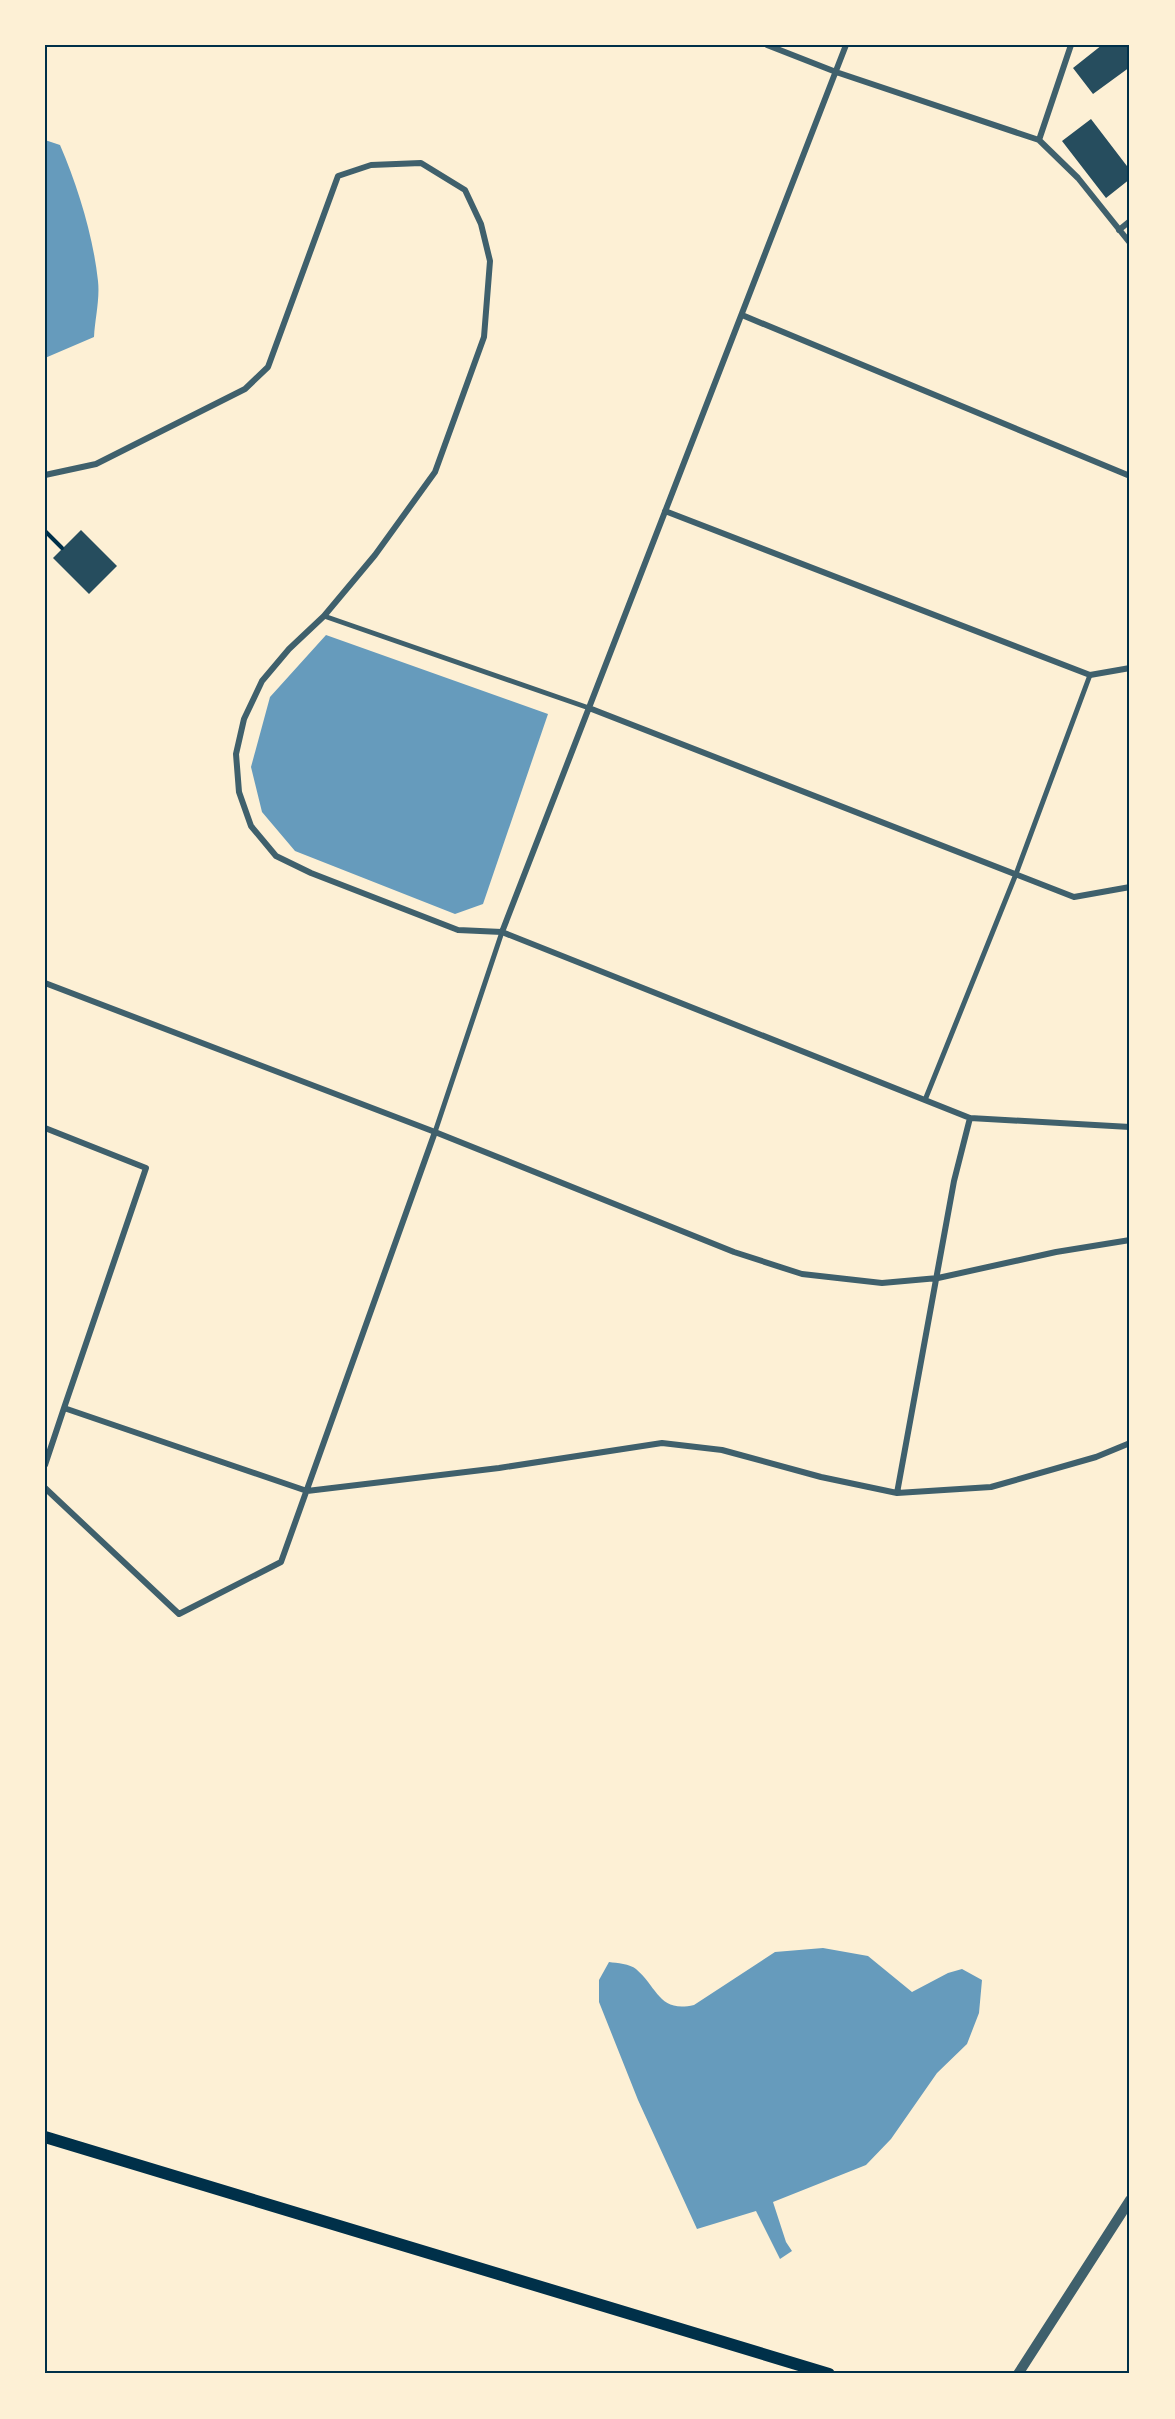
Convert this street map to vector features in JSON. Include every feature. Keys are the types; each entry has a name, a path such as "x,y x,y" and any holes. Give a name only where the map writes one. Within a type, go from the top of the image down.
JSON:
{"main road":[{"path":"45,2137 829,2374"}],"street":[{"path":"767,45 836,72 1039,140 1078,178 1130,243"},
{"path":"45,1488 179,1614 281,1562 435,1132 502,932 846,45"},
{"path":"1039,140 1071,45"},
{"path":"45,475 96,464 245,389 268,367 338,176 372,165 421,164 465,190 481,224 489,261 484,337 435,472 375,555 324,616 289,649 262,681 244,719 236,754 239,792 251,826 276,856 311,873 458,930 502,932 970,1118 1130,1127"},
{"path":"1119,230 1130,221"},
{"path":"742,315 1130,476"},
{"path":"665,511 1090,675 1130,668"},
{"path":"324,616 589,708 1074,897 1130,887"},
{"path":"925,1100 1016,874 1090,675"},
{"path":"45,983 435,1132 734,1252 802,1274 882,1283 938,1278 1056,1252 1130,1240"},
{"path":"897,1493 954,1181 970,1118"},
{"path":"45,1128 146,1168 45,1465"},
{"path":"64,1408 308,1491 499,1468 662,1443 722,1450 821,1477 897,1493 991,1487 1096,1457 1130,1443"},
{"path":"1018,2374 1130,2200"}],"path":[{"path":"45,531 62,548"}],"water":[{"path":"45,140 60,145 73,178 89,229 96,264 98,302 94,337 45,358"},
{"path":"326,635 548,714 483,904 455,914 295,851 262,812 251,767 270,697"},
{"path":"823,1948 868,1956 912,1992 948,1973 962,1969 982,1980 979,2013 967,2044 937,2073 891,2139 866,2165 773,2202 786,2242 792,2251 780,2259 756,2211 697,2229 638,2100 599,2002 599,1980 609,1962 627,1965 636,1969 666,2002 682,2007 694,2005 775,1952"}],"building":[{"path":"1102,45 1130,45 1130,67 1093,94 1073,68"},
{"path":"1091,119 1130,170 1130,179 1106,198 1062,141"},
{"path":"81,530 117,566 89,594 53,558"}]}
